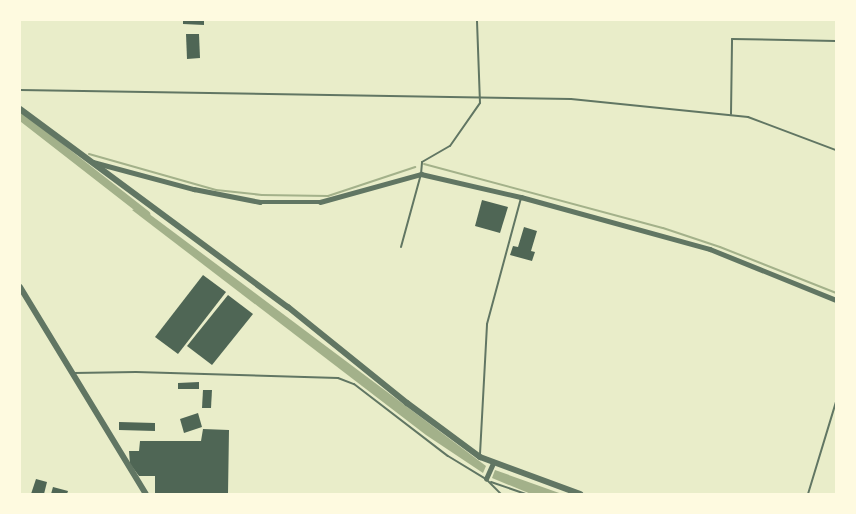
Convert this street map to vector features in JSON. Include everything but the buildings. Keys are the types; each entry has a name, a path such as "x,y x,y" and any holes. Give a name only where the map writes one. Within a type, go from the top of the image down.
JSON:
{"street":[{"path":"20,109 288,307 407,403 480,457 580,495"},
{"path":"88,161 194,189 260,202 320,202 421,174 521,197 710,249 837,300"},
{"path":"20,287 146,495"},
{"path":"487,481 493,463"}],"lane":[{"path":"400,247 421,174 422,162 450,146 480,104 477,20"},
{"path":"731,115 732,39 837,42"},
{"path":"20,90 571,99 748,117 837,150"},
{"path":"480,457 487,324 521,197"},
{"path":"71,373 136,372 338,378 354,384 448,456 487,481 501,495"},
{"path":"808,495 837,402"},
{"path":"487,481 525,495"}],"shaded area":[{"path":"140,207 486,466 483,473 426,435 132,210"},
{"path":"495,470 562,494 531,494 492,478"}],"waterway":[{"path":"20,116 146,214"},
{"path":"89,154 216,190 262,195 328,196 415,167"},
{"path":"424,164 663,228 720,247 836,293"}]}
